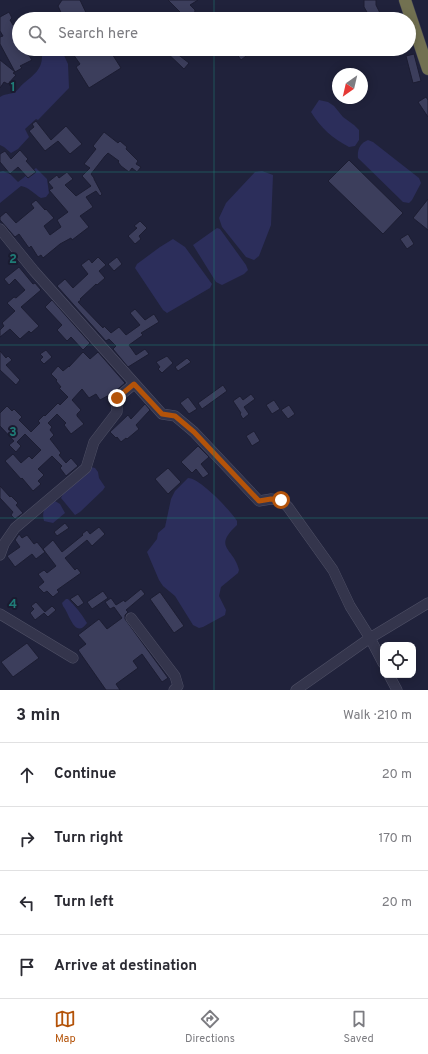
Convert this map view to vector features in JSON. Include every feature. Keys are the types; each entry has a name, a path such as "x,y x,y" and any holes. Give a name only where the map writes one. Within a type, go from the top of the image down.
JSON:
{"highway":[{"path":"405,0 409,12"},
{"path":"416,33 428,69"}],"street":[{"path":"0,229 34,271 162,414 175,416 194,432 259,501 271,499 281,500 288,507 333,570 350,606 380,657"},
{"path":"0,555 4,544 15,528 86,468 94,442 117,412 117,398 134,384"},
{"path":"296,690 370,638 428,603"},
{"path":"0,614 73,658"},
{"path":"131,618 175,676 178,686 174,690"},
{"path":"391,678 397,690"}],"shaded area":[{"path":"42,56 64,56 68,64 69,88 38,120 36,119 25,129 29,137 18,149 11,153 0,145 0,97 15,92 36,73 42,60"},
{"path":"319,100 328,102 334,106 343,117 359,130 359,140 355,146 349,147 343,144 327,132 319,123 311,112"},
{"path":"368,140 373,142 419,178 421,183 409,203 403,202 358,158 360,147"},
{"path":"36,168 47,179 49,193 46,197 41,198 29,189 21,186 0,203 0,172 3,171 10,174 18,182"},
{"path":"262,171 273,175 271,225 259,256 254,260 246,257 222,227 219,218 226,203 255,172"},
{"path":"217,228 220,229 248,270 244,274 222,285 216,282 193,245"},
{"path":"173,239 185,247 212,284 210,288 167,313 163,310 135,268 137,264"},
{"path":"91,467 95,468 98,472 99,478 105,487 80,512 75,515 61,498 64,492"},
{"path":"188,478 200,483 207,489 222,503 237,521 237,525 226,539 225,544 239,570 238,573 221,587 219,596 226,610 225,615 199,628 193,625 175,596 163,586 147,552 157,539 158,533 165,527 171,499 175,491"},
{"path":"55,501 60,504 65,513 53,523 44,521 43,514 45,509"},
{"path":"68,599 76,607 83,616 87,623 83,627 79,628 73,624 62,603"}],"building":[{"path":"62,0 80,0 86,12 61,12 58,6"},
{"path":"168,0 198,0 190,5 195,10 195,12 180,12"},
{"path":"364,0 376,0 376,5 380,12 367,12 364,7"},
{"path":"9,12 12,18 10,20 12,23 12,56 29,56 32,60 20,66 22,68 15,72 0,44 0,37 3,36 0,31 0,17"},
{"path":"74,56 113,56 121,68 89,88 76,67 80,64"},
{"path":"170,56 180,56 189,63 184,69"},
{"path":"238,56 246,56 241,60"},
{"path":"406,56 415,56 421,81 413,83"},
{"path":"0,60 15,72 13,73 16,75 8,84 4,82 0,88"},
{"path":"426,97 428,100 428,117 418,102"},
{"path":"36,121 51,140 66,126 82,144 70,154 58,141 45,151 29,131 34,127 32,124"},
{"path":"104,132 118,143 120,141 127,147 126,149 138,161 136,164 141,167 137,172 132,168 129,172 121,166 118,162 119,161 108,153 91,174 102,194 100,196 96,191 86,197 93,207 80,216 89,227 72,240 71,238 60,244 43,258 41,255 38,257 31,246 29,248 19,234 15,237 0,220 0,217 6,212 16,223 34,208 31,204 36,200 54,218 44,226 50,235 61,227 57,220 68,212 49,190 53,188 48,182 57,175 59,178 67,172 73,179 65,185 76,196 91,186 82,176 90,168 84,164 96,149 93,146"},
{"path":"20,150 28,159 26,161 36,172 28,178 18,167 10,174 0,162 0,154 5,151 11,159"},
{"path":"349,160 403,213 383,234 328,181"},
{"path":"428,199 428,230 413,218"},
{"path":"140,221 147,228 139,236 141,239 135,244 128,236 137,228 134,226"},
{"path":"408,234 414,244 407,249 400,239"},
{"path":"98,257 106,265 99,271 105,278 97,285 96,284 78,302 103,328 104,326 111,333 119,327 126,335 140,325 130,313 135,309 145,320 154,314 159,322 141,333 143,335 129,345 136,355 145,349 149,354 128,367 113,349 116,346 109,339 106,341 57,286 65,279 73,288 88,274 81,265 89,259 92,263"},
{"path":"117,257 122,264 114,271 108,264"},
{"path":"19,267 33,284 35,283 41,290 21,307 39,326 31,333 29,331 20,339 10,329 0,337 0,330 4,326 2,323 15,311 7,303 14,297 16,298 25,290 15,279 9,285 4,279"},
{"path":"52,300 90,343 83,350 71,337 67,341 57,330 62,325 45,307"},
{"path":"46,350 52,357 44,364 40,360 43,357 40,354"},
{"path":"0,351 6,358 8,356 12,360 6,365 20,380 16,385 0,370"},
{"path":"83,352 90,359 98,352 125,383 113,393 100,400 96,394 89,398 82,389 72,400 81,410 77,416 84,424 71,434 64,425 66,423 57,414 48,423 52,427 50,430 54,435 50,439 61,453 59,455 66,463 71,458 78,466 66,476 60,468 62,466 52,456 38,469 44,475 38,481 41,484 33,491 5,461 13,454 21,463 29,456 32,459 41,450 25,434 17,442 21,446 16,452 9,445 14,441 0,426 0,413 7,406 12,411 14,409 22,417 19,420 31,432 40,423 38,421 44,415 45,416 58,403 60,405 68,397 59,388 61,387 51,374 58,366 63,371 69,367"},
{"path":"167,356 173,363 162,373 158,369 160,367 156,362"},
{"path":"187,358 191,362 178,371 175,367"},
{"path":"223,385 227,391 202,409 198,403"},
{"path":"251,394 255,399 244,407 249,414 243,419 233,401 240,396 243,400"},
{"path":"188,397 197,409 189,414 180,403"},
{"path":"274,400 280,409 272,414 266,405"},
{"path":"145,404 150,410 136,425 139,429 121,442 110,432 128,415 131,419"},
{"path":"289,405 295,414 288,419 281,410"},
{"path":"254,431 260,441 252,446 246,436"},
{"path":"198,446 209,457 201,464 209,474 203,478 196,469 192,473 181,462"},
{"path":"168,468 181,482 168,494 155,479"},
{"path":"0,486 18,503 16,505 23,513 15,519 11,515 13,512 0,498"},
{"path":"65,523 69,528 57,536 54,532"},
{"path":"99,527 105,534 92,546 87,540 65,558 75,570 77,568 81,573 57,590 59,592 53,597 47,591 44,593 38,587 44,582 38,574 44,570 47,573 56,566 43,549 53,540 62,552 87,530 90,534"},
{"path":"19,534 22,538 27,535 34,544 37,542 45,552 36,559 32,554 15,567 7,556 20,547 15,540"},
{"path":"141,589 145,594 126,610 128,612 125,615 125,619 168,678 162,682 142,654 133,661 138,668 116,684 120,690 106,690 78,650 86,644 78,635 99,619 107,629 122,618 114,607 110,609 105,602 111,598 116,605 124,600 125,602"},
{"path":"103,591 108,598 92,609 87,602"},
{"path":"160,592 184,626 174,633 150,599"},
{"path":"78,594 84,603 78,607 70,599"},
{"path":"36,602 45,612 52,606 56,610 48,617 44,613 35,620 30,613 34,609 31,606"},
{"path":"27,643 39,658 13,677 1,662"}],"route":[{"path":"117,398 134,384 162,414 175,416 194,432 259,501 271,499 281,500"}]}
